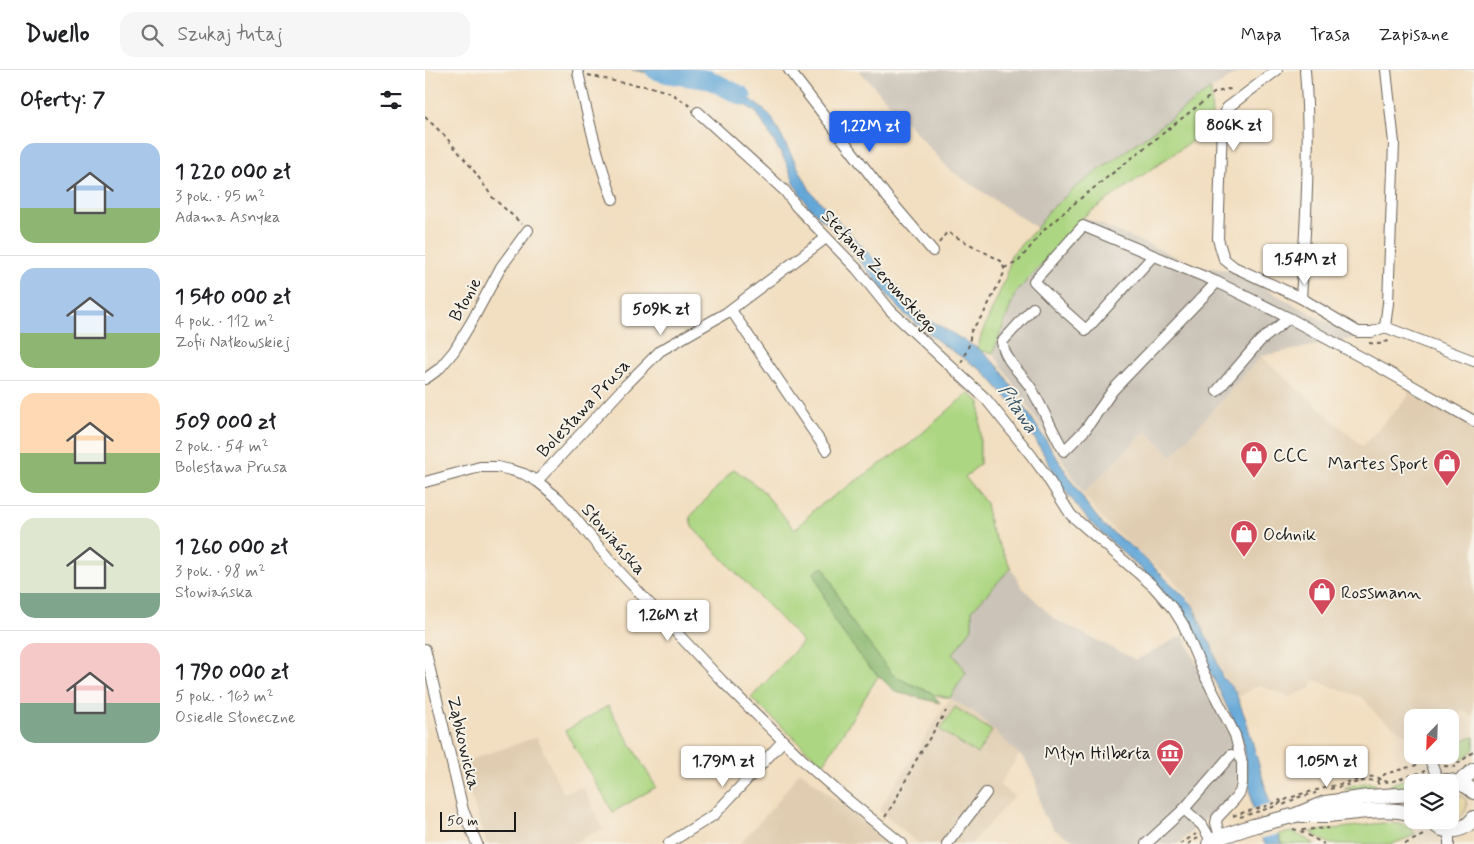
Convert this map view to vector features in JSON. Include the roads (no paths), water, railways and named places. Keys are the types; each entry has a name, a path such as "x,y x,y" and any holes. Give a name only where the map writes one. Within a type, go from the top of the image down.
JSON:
{"main road":[{"path":"1459,781 1469,765"},
{"path":"1459,783 1474,792"},
{"path":"1293,822 1325,803 1404,795"},
{"path":"1210,840 1250,817 1274,810 1293,822 1327,815 1379,810 1404,812"},
{"path":"1449,837 1459,830 1472,825"}],"street":[{"path":"789,70 888,198 933,251"},
{"path":"1277,70 1227,108 1222,125 1218,239 1224,259 1234,267 1301,298 1358,332 1372,332 1385,327 1474,361"},
{"path":"1301,298 1308,157 1308,107 1305,70"},
{"path":"1385,327 1393,195 1394,143 1386,70"},
{"path":"578,72 605,180 613,199"},
{"name":"Stefana Żeromskiego","path":"698,112 785,191 796,206 862,274 890,310 986,399 1041,468 1071,515 1147,580 1175,610 1184,626 1203,672 1232,728 1242,762 1240,792 1217,818 1210,840"},
{"path":"1153,256 1086,330 1034,281 1083,226 1222,283 1381,368 1474,421"},
{"name":"Błonie","path":"425,379 439,369 454,350 501,267 528,230"},
{"name":"Bolesława Prusa","path":"537,481 660,351 731,310 827,238"},
{"path":"1033,308 1002,342 1003,352 1030,387 1065,451 1085,430 1113,390 1217,282"},
{"path":"731,310 826,450"},
{"path":"1217,390 1260,341 1289,318"},
{"name":"Słowiańska","path":"425,482 480,467 497,467 511,470 537,481 559,499 619,571 722,682 844,797 902,844"},
{"name":"Ząbkowicka","path":"425,648 463,810 477,844"},
{"path":"669,843 714,815 783,741"},
{"path":"1146,844 1184,809 1231,755"},
{"path":"947,844 986,793"},
{"path":"1184,809 1202,825 1210,840"}],"water":[{"path":"632,70 680,71 741,92 770,115 811,192 873,258 920,314 980,350 999,367 1086,503 1103,525 1138,552 1193,605 1206,637 1211,644 1222,677 1235,691 1246,720 1283,844 1265,844 1262,839 1253,809 1243,740 1182,613 1148,575 1089,521 1063,488 1019,411 983,371 942,344 900,310 835,231 809,207 796,187 786,162 757,113 730,95 655,74"}],"waterway":[{"name":"Piława","path":"655,70 710,80 742,96"}],"place":[{"name":"CCC","path":"1254,479"},
{"name":"Martes Sport","path":"1447,487"},
{"name":"Ochnik","path":"1244,558"},
{"name":"Rossmann","path":"1322,616"},
{"name":"Młyn Hilberta","path":"1170,777"}]}
